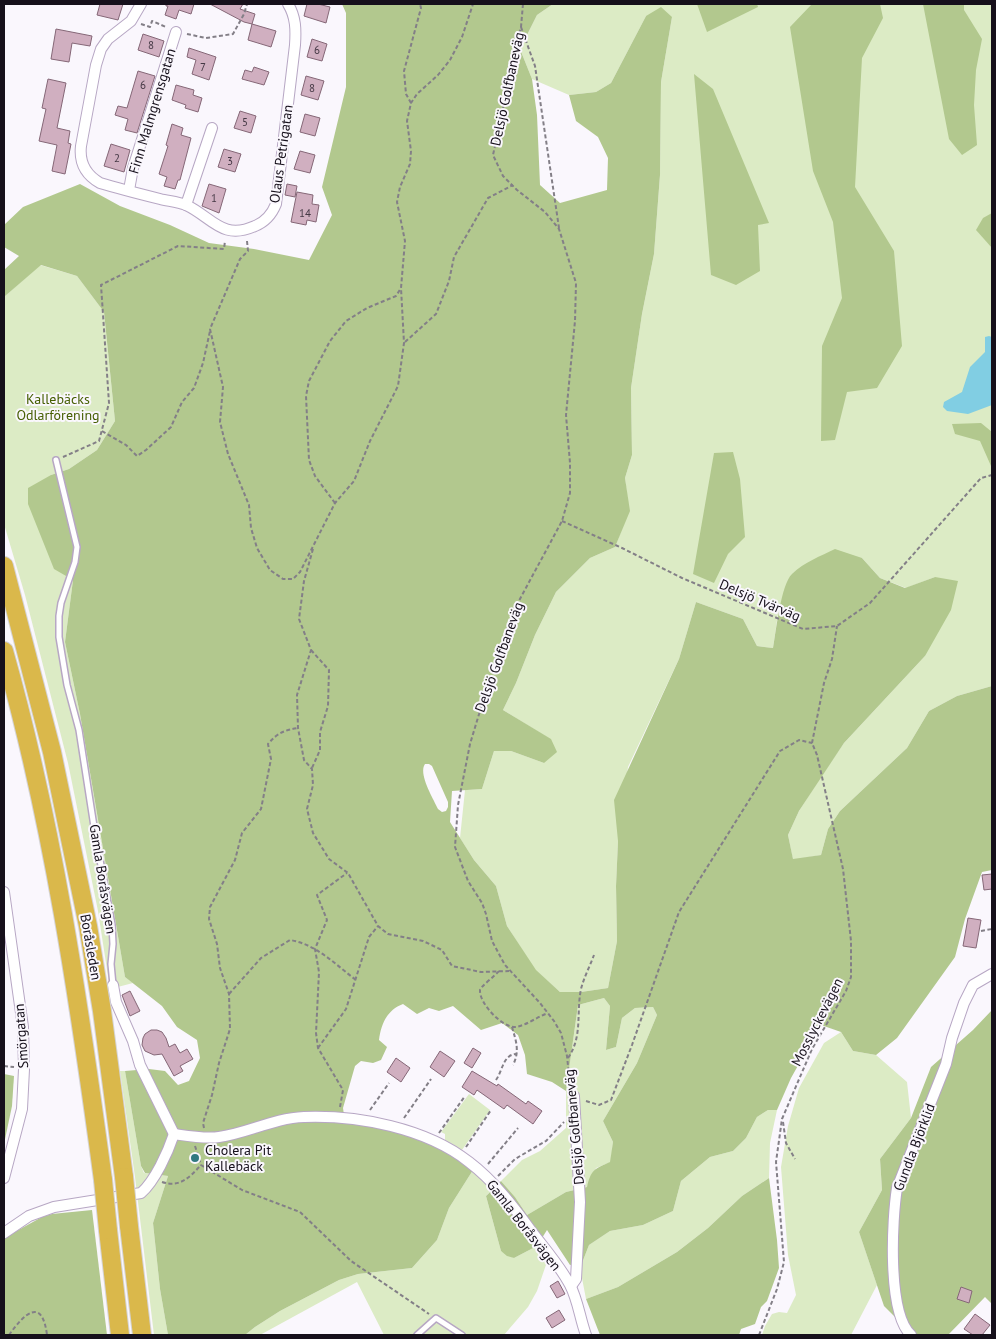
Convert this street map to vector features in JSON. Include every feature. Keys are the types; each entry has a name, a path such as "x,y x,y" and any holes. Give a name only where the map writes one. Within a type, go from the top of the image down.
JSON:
{"highway":[{"name":"Boråsleden","path":"4,566 52,752 88,926 102,1011 124,1177 142,1335"},
{"name":"Boråsleden","path":"4,651 47,832 81,1016 103,1180 120,1335"}],"street":[{"path":"141,4 131,21 108,39 101,49 85,120 80,154 82,165 93,178 111,186 186,205 226,230 246,230"},
{"name":"Olaus Petrigatan","path":"246,230 259,224 270,214 276,204 278,195 296,29 294,16 288,4"},
{"name":"Finn Malmgrensgatan","path":"129,190 133,168 176,32"},
{"path":"186,205 212,128"},
{"name":"Smörgatan","path":"4,892 23,1027 24,1069 22,1109 4,1178"},
{"name":"Gundla Björklid","path":"911,1335 900,1316 895,1294 893,1237 897,1188 946,1064 952,1038 964,1003 973,985 992,974"},
{"name":"Gamla Boråsvägen","path":"113,985 116,1002 140,1065 174,1134 207,1138 219,1137 274,1120 290,1118 338,1119 382,1124 431,1140 462,1156 493,1180 571,1286 584,1334"},
{"name":"Delsjö Golfbaneväg","path":"571,1286 576,1279 580,1202 574,1096"},
{"path":"4,1233 29,1216 54,1207 141,1194 156,1172 174,1134"}],"lane":[{"name":"Gamla Boråsvägen","path":"56,460 77,547 75,562 61,603 59,637 67,685 79,730 112,924 111,964 113,985"},
{"path":"417,1335 436,1318 462,1335"}],"path":[{"path":"176,32 206,38 232,34 244,14 247,4"},
{"path":"411,103 406,94 404,71 421,8 420,4"},
{"path":"210,329 223,387 220,422 228,454 249,505 251,528 257,548 270,570 283,579 293,579 300,572 335,503 354,481 370,441 398,386 404,342 401,288 405,241 397,202 400,188 410,164 411,151 408,121 411,103 417,94 438,75 450,60 462,37 473,4"},
{"name":"Delsjö Golfbaneväg","path":"523,4 521,27 509,71 493,155 503,176 545,212 559,228 576,283 575,322 566,415 570,463 570,493 562,521 514,610 470,744 458,805 455,847 468,881 482,903 492,941 509,971 540,1003 560,1033 568,1058 571,1093 574,1096"},
{"path":"138,23 150,27 152,21 158,23"},
{"path":"521,27 535,66 559,228"},
{"path":"404,342 436,314 449,281 454,257 488,198 513,185"},
{"path":"56,460 99,441 102,431 109,403 101,285 178,246 224,249 226,230"},
{"path":"102,431 126,445 137,456 171,427 182,402 194,388 203,363 210,329 240,259 248,251 246,230"},
{"path":"335,503 315,476 309,460 306,396 309,381 330,341 346,321 367,308 396,296 401,288"},
{"path":"837,626 870,602 981,478 992,474"},
{"name":"Delsjö Tvärväg","path":"562,521 682,578 803,629 837,626"},
{"path":"314,544 304,581 299,619 311,650 329,670 328,706 320,732 320,750 312,769 313,785 307,809 313,833 329,859 348,873 378,926 388,934 423,941 442,950 452,966 481,972 509,971"},
{"name":"Mosslyckevägen","path":"759,1335 777,1289 784,1262 776,1162 782,1119 812,1049 846,991 851,977 851,941 843,869 817,755 812,743 824,683 832,659 837,626"},
{"path":"311,650 297,696 298,728 304,760 312,769"},
{"path":"207,1138 203,1123 230,1029 229,994 220,968 217,944 209,919 210,907 235,860 242,833 261,809 271,759 268,744 274,735 284,730 298,728"},
{"path":"574,1096 599,1106 611,1100 632,1046 678,912 780,751 799,740 812,743"},
{"path":"338,1119 343,1090 318,1048 316,1033 319,972 315,949 327,920 317,895 348,873"},
{"path":"318,1048 346,1008 369,937 378,926"},
{"path":"981,931 992,929"},
{"path":"229,994 261,958 290,940 299,941 315,949 356,980"},
{"path":"568,1058 573,1050 578,1034 581,989 594,955"},
{"path":"499,972 482,986 480,990 482,997 495,1017 512,1027 548,1013"},
{"path":"512,1027 517,1054 512,1065"},
{"path":"496,1080 506,1059 512,1054 517,1054"},
{"path":"404,1119 431,1079"},
{"path":"369,1112 389,1083"},
{"path":"437,1137 465,1096"},
{"path":"463,1151 491,1110"},
{"path":"518,1128 484,1168 493,1180 515,1159 546,1141 568,1118 574,1117"},
{"path":"782,1119 786,1143 795,1159"},
{"path":"192,1136 201,1165 242,1190 300,1212 351,1261 415,1306 436,1318"},
{"path":"170,1185 182,1181 201,1165"},
{"path":"9,1335 28,1313 34,1311 40,1313 48,1335"}],"green space":[{"path":"342,4 553,4 537,15 520,49 532,79 537,115 540,185 560,203 607,190 608,158 598,137 576,121 569,95 596,92 611,83 646,16 661,7 672,17 661,82 660,175 654,254 642,314 631,388 632,455 625,478 630,511 615,547 590,558 556,592 535,635 503,710 551,739 557,752 544,763 511,751 494,751 482,789 452,791 450,822 474,860 496,886 507,926 536,970 560,992 581,992 608,988 617,941 616,886 618,841 614,800 679,659 696,602 743,619 757,646 773,648 777,620 788,579 802,566 835,549 862,558 880,578 905,588 935,577 958,581 951,610 925,656 844,743 799,811 788,835 793,859 821,855 828,829 840,811 907,748 929,711 957,696 992,686 992,870 982,872 965,919 955,957 897,1038 876,1055 853,1051 841,1032 821,1025 791,1078 777,1110 768,1110 757,1117 746,1138 733,1151 710,1157 681,1181 673,1211 643,1225 610,1231 589,1245 582,1263 570,1265 547,1230 537,1246 514,1258 507,1256 501,1251 486,1196 501,1181 527,1215 566,1192 587,1187 594,1171 610,1162 613,1142 603,1121 637,1063 657,1015 653,1007 635,1008 622,1018 616,1047 606,1050 610,1006 604,998 578,1005 566,1091 552,1082 527,1074 525,1055 518,1035 502,1023 481,1030 453,1006 439,1011 429,1008 417,1014 403,1004 397,1007 389,1014 381,1028 379,1040 387,1047 381,1060 373,1063 361,1061 355,1066 343,1108 345,1122 404,1132 415,1136 441,1149 473,1170 449,1208 437,1240 412,1268 358,1274 339,1280 280,1311 245,1335 168,1335 160,1289 153,1223 168,1176 145,1173 141,1166 125,1071 149,1069 165,1071 178,1085 189,1081 200,1058 197,1040 177,1027 162,1006 125,977 80,714 65,642 73,580 54,569 28,504 28,488 51,475 69,469 97,450 115,421 104,312 77,276 41,265 4,297 4,270 19,256 4,247 4,225 23,207 80,184 120,206 170,225 209,243 254,249 309,260 332,215 322,187 346,87 346,13","holes":["425,764 432,766 448,802 446,811 442,812 438,809 427,786 423,768"]},
{"path":"553,4 992,4 992,686 957,696 929,711 907,748 840,811 828,829 821,855 793,860 788,835 799,811 824,772 844,743 925,656 935,577 906,588 880,578 862,558 779,607 773,648 757,646 743,619 696,602 679,659 628,767 618,841 616,886 617,941 608,988 581,992 560,992 535,970 507,926 496,886 474,860 460,838 465,790 482,789 494,751 511,751 544,763 550,739 503,710 535,635 556,592 590,558 615,547 629,511 625,478 632,455 631,388 642,314 654,254 660,175 661,82 672,17 646,16 611,83 596,92 569,95 532,79 520,49 537,15"},
{"path":"697,4 757,4 758,7 707,32"},
{"path":"812,4 880,4 883,18 862,58 855,187 894,251 902,346 877,388 847,392 835,440 821,441 822,346 842,298 833,222 813,171 790,27"},
{"path":"923,4 964,4 964,10 982,39 976,70 974,105 977,145 962,155 949,139"},
{"path":"694,74 713,89 769,223 758,225 760,271 736,285 711,275"},
{"path":"992,213 992,248 976,230 983,218"},
{"name":"Kallebäcks Odlarförening","path":"40,265 77,276 104,312 115,421 97,450 69,469 51,475 73,580 65,642 80,714 125,977 133,983 110,989 98,911 68,763 25,595 4,524 4,297"},
{"path":"981,423 992,432 991,466 980,441 955,434 952,424"},
{"path":"733,452 740,479 745,537 728,554 714,583 693,574 714,453"},
{"path":"604,998 610,1006 606,1050 616,1047 622,1018 635,1008 653,1007 657,1015 637,1063 603,1121 613,1142 611,1162 596,1168 587,1187 566,1192 527,1215 501,1181 522,1160 540,1151 566,1128 566,1091 578,1005"},
{"path":"992,1010 992,1304 985,1297 948,1335 913,1335 884,1306 859,1232 882,1190 880,1159 911,1118 931,1067 973,1030"},
{"path":"841,1032 853,1051 876,1055 907,1082 911,1118 880,1159 882,1190 859,1232 877,1285 851,1335 762,1335 772,1314 779,1312 787,1313 796,1295 788,1255 781,1167 788,1126 799,1088 824,1043"},
{"path":"120,1071 125,1071 141,1166 144,1173 168,1176 153,1223 160,1289 168,1335 154,1335"},
{"path":"4,1074 14,1076 12,1106 4,1144"},
{"path":"469,1094 490,1110 462,1150 445,1140 445,1134 441,1132"},
{"path":"768,1110 777,1110 770,1143 769,1178 742,1196 708,1228 677,1252 618,1287 586,1299 581,1273 582,1263 589,1245 610,1231 643,1225 673,1211 681,1181 710,1157 733,1151 746,1138 757,1117"},
{"path":"473,1170 492,1189 486,1196 501,1251 514,1258 537,1246 548,1259 537,1291 528,1307 504,1335 384,1335 357,1282 260,1335 245,1335 280,1311 339,1280 358,1274 412,1268 437,1240 449,1208"},
{"path":"769,1178 779,1268 767,1301 761,1307 755,1324 741,1329 739,1335 600,1335 586,1299 618,1287 677,1252 708,1228 742,1196"},
{"path":"92,1210 107,1335 4,1335 4,1238 42,1217 52,1214"}],"water":[{"path":"985,337 992,337 992,405 968,414 947,411 943,407 944,402 962,392 970,367 985,352"}],"building":[{"path":"100,4 123,4 118,20 97,15"},
{"path":"166,4 194,4 191,14 179,10 176,19 165,15 168,6"},
{"path":"210,4 243,4 240,9 255,14 252,24 244,22"},
{"path":"307,4 330,7 326,23 304,16"},
{"path":"252,24 276,31 271,47 248,40"},
{"path":"56,29 92,36 90,46 72,43 69,62 51,59"},
{"path":"143,34 164,41 159,57 138,50"},
{"path":"312,39 327,44 322,61 307,57"},
{"path":"189,48 216,57 209,80 192,74 196,60 187,57"},
{"path":"254,67 269,72 264,85 242,79 245,70 252,72"},
{"path":"138,71 155,76 137,133 125,130 128,119 115,115 118,106 127,108"},
{"path":"306,76 324,81 318,100 301,95"},
{"path":"48,79 66,83 57,128 70,131 68,143 71,144 65,174 52,171 57,145 39,141 46,109 42,108"},
{"path":"176,85 194,90 193,95 202,98 198,112 185,108 186,105 172,100"},
{"path":"240,111 256,116 251,133 234,128"},
{"path":"305,114 320,118 315,136 300,132"},
{"path":"172,124 183,128 181,135 191,138 180,180 178,180 175,189 164,186 167,177 159,174 168,146 166,145"},
{"path":"111,144 130,150 124,172 104,166"},
{"path":"224,149 241,154 235,172 218,167"},
{"path":"300,151 315,155 310,173 294,169"},
{"path":"209,184 226,189 219,213 202,206"},
{"path":"287,184 297,186 295,197 285,195"},
{"path":"297,192 313,195 312,204 319,205 316,222 307,220 306,225 291,222"},
{"path":"992,874 992,889 984,890 982,875"},
{"path":"968,918 981,920 976,948 963,946"},
{"path":"130,991 140,1011 130,1016 122,995"},
{"path":"151,1030 162,1032 169,1047 175,1044 180,1053 187,1049 193,1059 180,1066 183,1071 174,1076 162,1054 154,1055 145,1051 142,1045 143,1038"},
{"path":"473,1048 481,1053 472,1068 464,1063"},
{"path":"440,1051 455,1061 444,1077 430,1067"},
{"path":"396,1058 410,1068 401,1082 387,1072"},
{"path":"472,1071 497,1086 498,1084 526,1104 528,1101 542,1111 533,1124 507,1105 504,1109 477,1090 474,1095 462,1087"},
{"path":"558,1281 565,1294 557,1298 550,1286"},
{"path":"961,1287 972,1291 969,1303 957,1299"},
{"path":"559,1310 565,1320 552,1328 546,1318"},
{"path":"975,1314 990,1325 982,1335 973,1335 964,1329"}],"place":[{"name":"Cholera Pit Kallebäck","path":"195,1158"}]}
